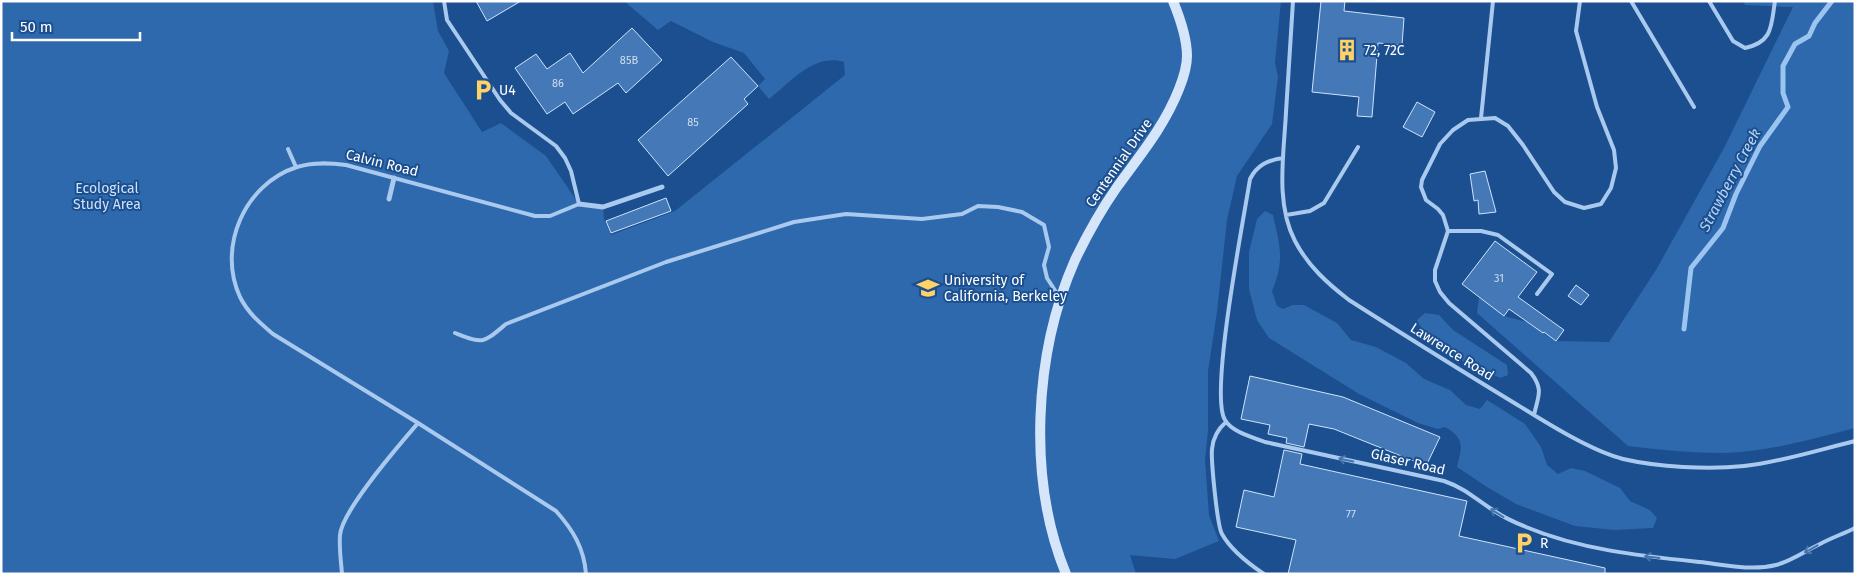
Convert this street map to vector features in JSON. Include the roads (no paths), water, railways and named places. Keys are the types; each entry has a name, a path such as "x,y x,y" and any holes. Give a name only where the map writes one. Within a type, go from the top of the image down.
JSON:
{"street":[{"name":"Centennial Drive","path":"1066,574 1052,529 1044,486 1040,435 1042,396 1050,340 1075,260 1102,209 1165,122 1184,77 1187,57 1186,43 1173,1"},
{"path":"389,199 394,178"},
{"path":"579,204 603,207 662,187"}],"lane":[{"path":"444,1 447,20 500,100 511,113 556,146 566,158 579,204"},
{"name":"Lawrence Road","path":"1293,1 1283,158 1283,192 1286,214 1294,240 1308,262 1348,300 1534,415 1597,450 1622,459 1649,464 1707,467 1744,466 1855,441"},
{"path":"1481,118 1493,1"},
{"path":"1534,415 1540,391 1538,383 1531,373 1449,303 1440,292 1435,280 1435,270 1448,231 1443,215 1438,208 1426,200 1421,187 1422,180 1440,144 1453,130 1468,120 1494,118 1508,126 1554,192 1565,202 1584,208 1601,204 1611,188 1616,168 1614,150 1597,107 1576,31 1580,1"},
{"path":"1631,1 1694,107"},
{"path":"1709,1 1734,41 1745,48 1757,46 1766,38 1772,22 1775,1"},
{"path":"1286,214 1310,211 1324,203 1358,147"},
{"path":"288,149 296,168"},
{"path":"1264,574 1245,560 1222,533 1218,519 1212,450 1219,429 1226,422 1221,411 1220,393 1224,345 1250,179 1261,165 1274,159 1283,158"},
{"name":"Calvin Road","path":"579,204 550,216 535,216 346,165 330,163 296,168 281,174 266,184 252,198 243,212 235,231 232,253 233,274 240,297 254,318 273,334 556,511 572,528 582,552 586,574"},
{"path":"454,333 476,341 484,341 506,324 666,262 794,222 846,214 911,220 962,214 978,206 998,207 1022,212 1044,225 1049,247 1044,266 1047,278 1056,292 1062,297"},
{"path":"1448,231 1481,232 1498,235 1552,274 1537,294"},
{"name":"Glaser Road","path":"1226,422 1238,431 1265,442 1444,481 1464,489 1494,511 1527,528 1568,541 1612,551 1729,566 1759,567 1776,565 1794,558 1821,543 1855,528"},
{"path":"342,574 340,535 346,516 418,423"}],"waterway":[{"name":"Strawberry Creek","path":"1684,329 1691,268 1723,228 1736,194 1760,146 1788,107 1783,93 1783,66 1795,44 1809,36 1815,23 1832,1"}],"place":[{"name":"72, 72C","path":"1347,50"},
{"name":"U4","path":"483,90"},
{"name":"University of California, Berkeley","path":"928,288"},
{"name":"R","path":"1524,543"}],"park label":[{"name":"Ecological Study Area","path":"107,196"}]}
